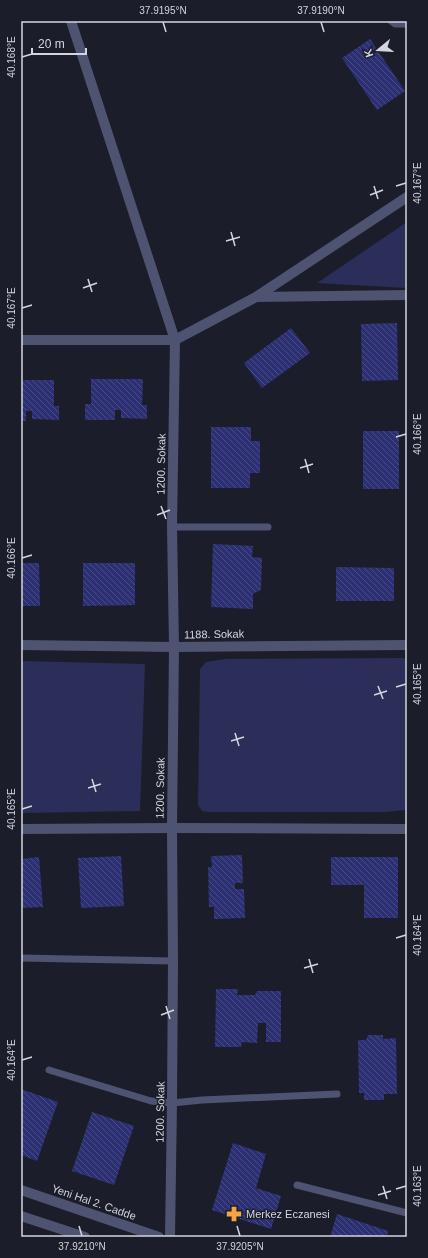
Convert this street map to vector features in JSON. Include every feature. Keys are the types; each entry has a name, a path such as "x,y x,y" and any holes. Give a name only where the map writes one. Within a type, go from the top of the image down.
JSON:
{"street":[{"name":"1200. Sokak","path":"71,21 175,340 172,527 174,647 170,1237"},
{"path":"21,340 175,340 256,297 407,197"},
{"path":"256,297 407,295"},
{"name":"1188. Sokak","path":"21,645 174,647 407,645"},
{"path":"21,829 407,829"},
{"name":"Yeni Hal 2. Cadde","path":"21,1190 159,1237"},
{"path":"21,1216 85,1237"}],"lane":[{"path":"391,21 395,24 407,24"},
{"path":"172,527 268,527"},
{"path":"21,958 173,961"},
{"path":"49,1070 151,1101 172,1103 202,1100 337,1094"},
{"path":"296,1184 407,1213"}],"shaded area":[{"path":"407,222 406,288 317,283"},
{"path":"403,658 407,660 407,809 386,812 202,811 198,805 200,669 206,662 225,659"},
{"path":"21,661 145,664 140,811 21,813"}],"building":[{"path":"370,39 405,91 377,110 342,58"},
{"path":"397,323 398,380 362,381 361,324"},
{"path":"291,328 310,353 262,388 244,363"},
{"path":"91,379 143,379 142,405 147,405 147,419 121,418 121,410 115,410 115,420 85,420 85,404 91,404"},
{"path":"21,380 54,380 54,406 59,406 59,420 32,419 32,411 26,411 26,421 21,421"},
{"path":"211,427 251,427 251,441 260,441 260,473 250,473 250,488 211,488"},
{"path":"363,431 399,431 399,489 363,489"},
{"path":"213,544 253,546 252,557 262,558 261,590 253,594 253,609 211,607"},
{"path":"21,563 39,563 40,606 21,606"},
{"path":"83,563 135,563 135,605 83,606"},
{"path":"336,567 394,568 394,601 336,601"},
{"path":"242,855 243,883 235,883 235,889 244,889 245,918 214,919 214,907 209,907 208,867 212,867 211,856"},
{"path":"121,856 124,906 81,908 78,858"},
{"path":"39,857 43,907 21,908 21,859"},
{"path":"331,857 398,857 398,918 364,918 364,885 331,885"},
{"path":"216,989 238,989 237,995 255,995 257,991 281,991 281,1042 266,1042 266,1023 258,1023 257,1043 242,1042 241,1047 215,1047"},
{"path":"368,1035 383,1035 383,1039 396,1038 397,1094 384,1094 384,1100 364,1100 364,1093 359,1093 358,1040 366,1040"},
{"path":"21,1089 58,1102 37,1161 21,1155"},
{"path":"92,1112 134,1126 114,1185 72,1171"},
{"path":"233,1143 266,1154 256,1188 281,1196 271,1229 212,1210"},
{"path":"337,1214 388,1231 387,1237 330,1237"}],"place":[{"name":"Merkez Eczanesi","path":"234,1214"}]}
